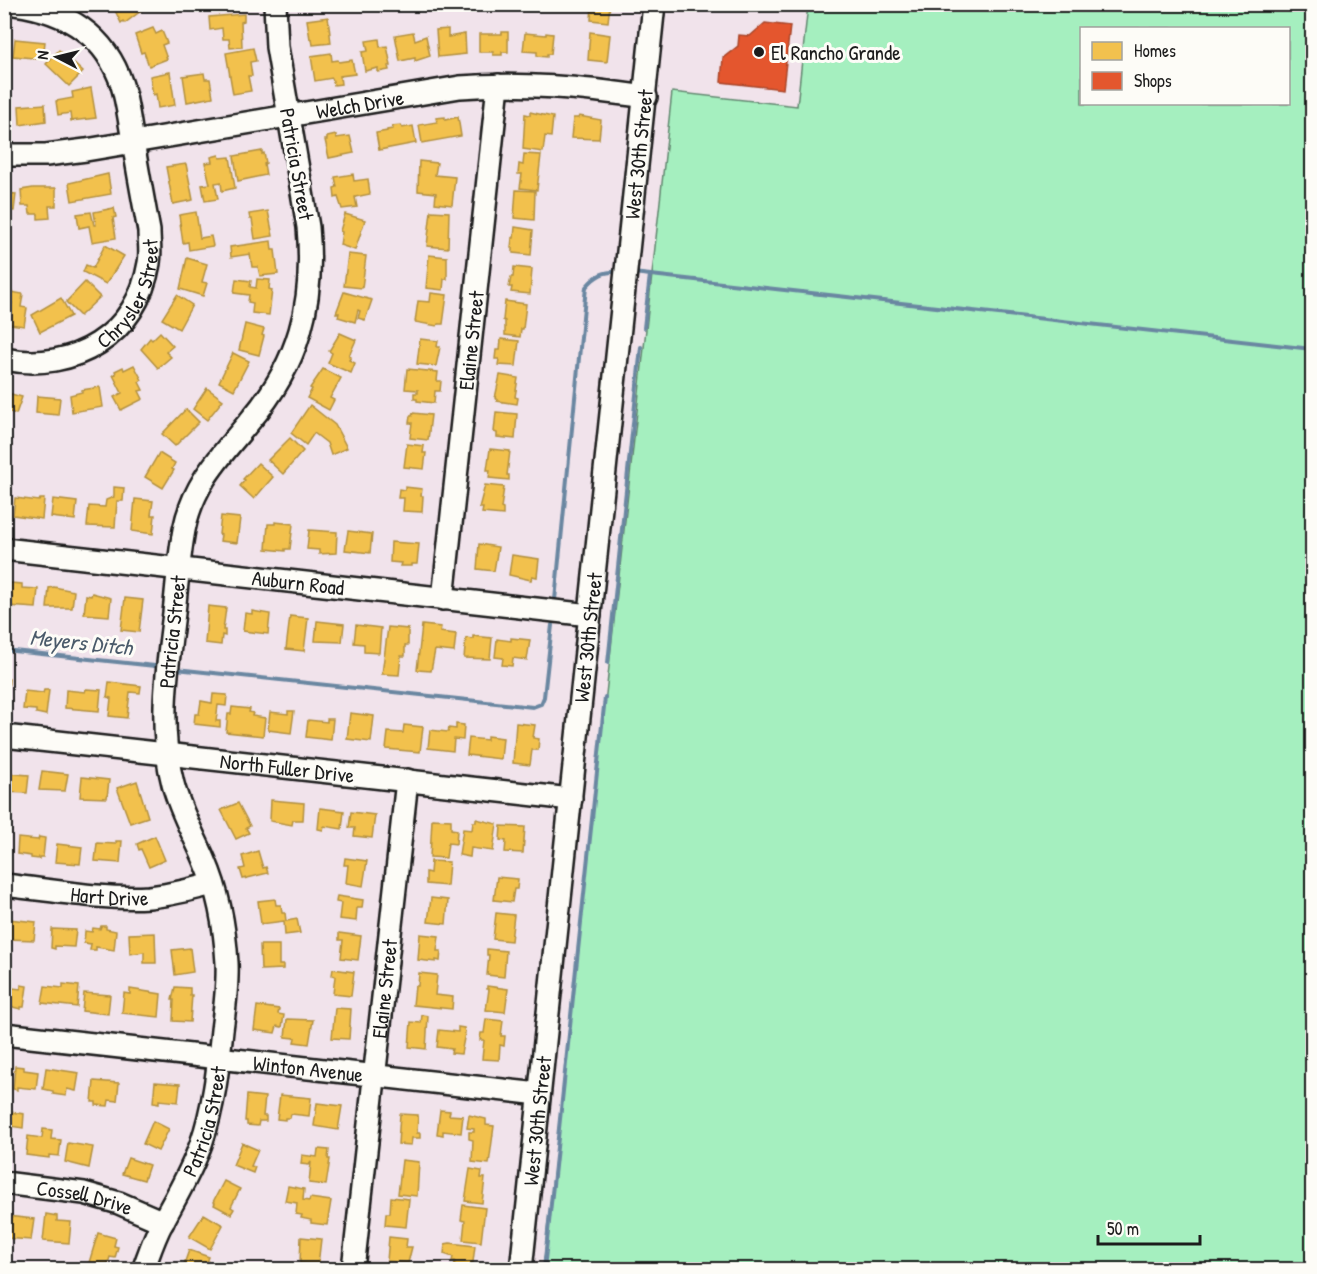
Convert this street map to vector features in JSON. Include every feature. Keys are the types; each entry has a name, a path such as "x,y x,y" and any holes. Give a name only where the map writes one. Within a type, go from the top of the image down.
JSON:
{"street":[{"name":"Chrysler Street","path":"4,359 35,363 54,361 80,354 107,338 121,325 136,304 147,275 150,250 149,231 123,87 116,69 102,48 88,33 63,16 39,8 15,4"},
{"name":"Patricia Street","path":"143,1269 163,1222 184,1184 202,1143 219,1058 227,972 222,920 213,884 175,792 167,753 164,692 184,530 201,483 216,460 249,423 275,388 293,355 304,319 310,282 308,227 277,47 275,4"},
{"name":"West 30th Street","path":"521,1269 654,4"},
{"name":"Welch Drive","path":"4,155 66,153 435,90 498,85 560,86 646,97"},
{"name":"Elaine Street","path":"443,599 498,85"},
{"name":"Auburn Road","path":"4,549 590,615"},
{"name":"North Fuller Drive","path":"4,736 571,799"},
{"name":"Elaine Street","path":"353,1269 407,780"},
{"name":"Hart Drive","path":"4,885 112,897 138,897 169,894 213,884"},
{"name":"Winton Avenue","path":"4,1034 539,1094"},
{"name":"Cossell Drive","path":"4,1183 84,1192 119,1203 163,1222"}],"green space":[{"path":"1280,4 1312,9 1312,1269 543,1269 672,92 797,106 808,5"}],"building: Homes":[{"path":"112,4 138,4 142,10 125,23 123,21 121,23"},
{"path":"592,4 610,4 608,22 591,20"},
{"path":"244,14 244,21 241,22 242,47 230,48 229,39 223,39 222,28 210,30 209,17"},
{"path":"328,17 331,43 313,45 307,20"},
{"path":"153,28 156,34 162,31 167,43 162,45 167,59 149,66 144,52 141,53 135,35"},
{"path":"448,29 448,37 465,34 466,54 438,57 436,30"},
{"path":"413,32 415,40 426,36 430,56 415,61 415,58 400,61 395,35"},
{"path":"502,32 508,32 508,52 493,55 493,52 479,52 479,34 502,34"},
{"path":"590,32 610,35 607,62 588,60"},
{"path":"525,33 553,34 551,54 547,54 547,57 537,56 537,52 523,51"},
{"path":"15,39 45,42 43,59 13,56"},
{"path":"379,39 380,47 387,46 391,66 388,66 389,70 378,72 378,68 365,71 362,52 368,51 366,41"},
{"path":"253,48 256,61 250,62 252,76 248,76 251,91 233,94 226,53"},
{"path":"59,50 83,72 69,86 46,64"},
{"path":"331,53 332,61 352,60 355,74 340,76 341,84 334,85 332,78 315,81 311,56"},
{"path":"170,72 175,105 158,108 150,76"},
{"path":"204,73 205,79 210,79 213,97 187,102 183,76"},
{"path":"91,88 96,118 71,121 70,113 58,115 56,101 73,98 72,92"},
{"path":"45,104 46,121 20,125 19,106"},
{"path":"530,112 553,117 551,137 545,136 543,152 523,149 525,114 530,115"},
{"path":"579,116 601,120 599,139 571,138 573,118"},
{"path":"445,117 445,120 458,117 461,136 422,143 419,125 437,122 436,118"},
{"path":"401,125 402,128 413,126 416,143 379,150 376,133"},
{"path":"336,135 336,138 350,136 354,153 329,158 325,140 327,137"},
{"path":"262,151 266,163 264,164 266,175 238,181 234,156"},
{"path":"524,154 541,155 537,190 520,188 522,174 518,174 519,164 523,165"},
{"path":"219,155 220,158 230,157 235,188 222,191 221,182 215,183 218,199 205,201 202,185 210,184 205,163 212,162 211,157"},
{"path":"419,161 437,163 435,175 455,177 452,205 435,203 436,193 418,191"},
{"path":"186,164 193,200 173,204 166,167"},
{"path":"108,174 111,194 72,201 69,183"},
{"path":"353,174 354,181 368,179 370,194 355,197 357,207 342,209 338,197 335,198 334,188 337,187 335,177"},
{"path":"56,188 56,206 49,206 50,218 38,219 38,214 30,214 29,206 22,206 21,190"},
{"path":"516,190 535,191 534,220 514,218"},
{"path":"4,193 16,194 14,211 4,210"},
{"path":"114,208 116,238 92,242 89,226 79,228 77,214 91,212 94,225 96,225 94,212"},
{"path":"268,211 273,236 255,239 249,214"},
{"path":"431,211 449,212 448,248 427,246"},
{"path":"196,212 200,238 211,236 213,246 189,250 188,242 183,243 179,215"},
{"path":"345,214 365,220 355,250 340,245 342,232 340,231"},
{"path":"515,227 533,230 531,255 513,253 513,248 511,248"},
{"path":"271,241 272,250 275,250 278,274 260,276 258,267 252,267 250,254 231,257 230,247"},
{"path":"105,245 124,256 106,284 83,272 86,265 93,268"},
{"path":"348,254 366,256 362,288 344,286"},
{"path":"429,255 447,257 447,279 444,279 443,290 426,288"},
{"path":"187,258 207,264 202,282 207,283 203,296 180,289"},
{"path":"514,267 532,269 530,294 511,292 512,287 509,287"},
{"path":"236,279 251,281 250,287 256,288 257,279 270,280 269,289 272,290 269,315 252,313 253,303 248,302 249,295 234,293"},
{"path":"85,282 100,297 80,316 66,302"},
{"path":"5,291 23,294 21,307 27,308 24,326 4,325 4,304 11,305 12,303 4,302"},
{"path":"344,292 372,300 365,320 358,318 360,311 358,310 355,322 338,317 339,313 336,313"},
{"path":"431,293 447,295 443,324 437,326 415,322 418,301 430,302"},
{"path":"177,295 192,305 179,329 162,319"},
{"path":"61,298 71,316 40,332 32,315"},
{"path":"505,301 526,304 520,337 505,335 505,321 503,320"},
{"path":"245,324 264,329 259,355 239,350"},
{"path":"160,332 173,346 166,352 171,357 158,368 141,349 150,338 152,340"},
{"path":"340,333 356,340 349,356 351,357 349,360 355,363 351,373 328,363 332,353 329,351"},
{"path":"420,339 438,341 437,347 440,347 436,366 417,364"},
{"path":"501,339 519,341 516,366 498,365 499,359 495,359 496,350 500,350"},
{"path":"233,353 249,361 234,390 219,382"},
{"path":"134,365 142,380 139,382 143,390 139,391 143,399 121,410 114,397 122,393 113,375 116,374 115,371 123,367 124,370"},
{"path":"323,369 341,378 330,398 334,400 329,410 307,398 312,389 310,388"},
{"path":"407,369 438,372 437,381 441,381 440,391 435,391 434,403 417,401 414,399 414,393 418,393 418,390 405,389"},
{"path":"500,375 518,378 515,397 518,398 517,404 497,401 495,398"},
{"path":"100,387 103,407 72,412 70,395"},
{"path":"207,388 223,400 207,420 193,409"},
{"path":"4,392 22,397 16,414 4,410"},
{"path":"37,396 60,398 58,415 36,413"},
{"path":"310,405 335,425 347,448 331,455 327,443 314,433 306,445 291,433"},
{"path":"186,409 199,422 175,446 162,434"},
{"path":"496,412 517,414 515,439 497,437 497,433 494,432"},
{"path":"413,413 431,415 428,440 410,438 412,423 409,423"},
{"path":"290,438 303,451 283,474 268,460"},
{"path":"407,444 424,446 423,453 426,453 424,469 404,467"},
{"path":"490,449 510,451 507,475 509,475 509,480 489,478 490,470 487,470"},
{"path":"159,453 175,463 172,469 174,470 163,488 145,477"},
{"path":"258,463 273,477 254,499 240,486 245,480 243,479"},
{"path":"485,485 504,487 501,508 503,515 482,513 483,508 479,508"},
{"path":"114,487 124,488 123,501 117,501 115,527 87,526 89,506 105,507 106,500 114,497"},
{"path":"405,487 422,489 422,512 403,511 404,498 398,498 399,489 405,490"},
{"path":"4,490 11,491 8,518 4,517"},
{"path":"15,498 39,501 44,499 42,519 13,515"},
{"path":"53,499 77,502 75,520 51,517"},
{"path":"135,499 153,501 151,515 155,515 153,534 132,531"},
{"path":"221,516 240,518 237,543 220,541"},
{"path":"275,522 293,524 290,549 285,549 285,551 266,549 268,524 275,524"},
{"path":"309,530 337,532 336,553 319,554 319,550 307,549"},
{"path":"348,531 372,534 370,553 345,550"},
{"path":"391,542 419,544 417,564 400,566 401,563 390,562"},
{"path":"479,544 498,547 494,571 477,569"},
{"path":"512,555 539,559 537,577 532,576 531,580 509,575"},
{"path":"10,583 22,584 22,588 38,589 36,608 7,606 7,586"},
{"path":"49,588 74,591 72,608 47,608"},
{"path":"92,593 111,598 109,616 84,614 86,595 91,596"},
{"path":"125,598 143,600 139,632 121,630"},
{"path":"208,606 226,608 223,630 225,630 225,636 222,635 221,645 205,643"},
{"path":"252,611 270,614 268,634 243,631 245,613 252,614"},
{"path":"290,616 308,618 304,651 286,649"},
{"path":"317,621 344,624 342,642 315,641"},
{"path":"356,625 381,628 379,653 364,652 364,644 354,643"},
{"path":"422,625 441,627 440,632 456,634 454,652 435,650 431,671 417,670"},
{"path":"388,627 408,629 408,645 405,645 405,656 401,656 399,675 382,674"},
{"path":"473,636 492,638 490,659 464,658 466,638 473,639"},
{"path":"511,638 530,640 527,660 513,658 512,666 502,665 503,658 495,657 497,639 511,641"},
{"path":"4,679 9,679 7,704 4,704"},
{"path":"109,682 141,686 140,693 130,692 127,718 109,716 111,698 107,697"},
{"path":"86,689 101,690 99,711 65,708 66,690 85,692"},
{"path":"44,690 49,690 46,715 36,713 36,710 23,709 25,691 43,693"},
{"path":"213,694 227,695 226,706 218,705 216,721 220,721 220,727 194,724 195,714 199,714 201,701 212,703"},
{"path":"232,707 250,709 252,716 265,718 263,736 226,732 228,714 231,714"},
{"path":"288,711 294,711 291,733 268,730 270,712 288,714"},
{"path":"350,713 374,716 371,742 347,739"},
{"path":"327,719 333,719 331,740 306,737 308,720 327,722"},
{"path":"516,723 535,725 533,738 539,739 538,750 532,750 530,765 513,763"},
{"path":"456,724 464,725 463,740 454,739 453,751 428,748 430,730 448,732 449,728 456,729"},
{"path":"404,725 423,727 420,752 386,749 388,732 403,733"},
{"path":"487,736 503,738 501,759 467,755 469,738 487,740"},
{"path":"42,771 68,774 65,791 39,790"},
{"path":"4,773 29,775 27,793 4,792"},
{"path":"82,777 109,780 107,798 80,797"},
{"path":"137,781 148,817 130,823 117,788"},
{"path":"271,800 304,803 303,820 293,820 292,825 270,821"},
{"path":"238,803 250,826 246,828 249,833 236,839 221,810"},
{"path":"320,808 344,811 342,829 324,826 323,830 318,829"},
{"path":"351,812 375,815 372,838 354,836 355,828 349,828"},
{"path":"432,819 451,820 451,829 457,830 456,844 448,843 446,858 430,857"},
{"path":"476,819 497,824 493,851 471,848 470,857 459,855 463,829 472,830"},
{"path":"501,826 525,827 523,853 505,852 506,841 500,840"},
{"path":"155,836 165,860 149,867 137,844"},
{"path":"39,837 45,838 43,857 39,859 17,854 18,838 38,840"},
{"path":"116,841 122,841 120,863 95,861 97,843 116,844"},
{"path":"57,844 82,847 80,864 55,862"},
{"path":"258,851 263,868 266,867 268,873 243,879 240,869 245,868 242,856"},
{"path":"345,858 367,861 363,886 346,883 348,865 344,865"},
{"path":"431,861 449,862 447,886 426,884 426,872 430,873"},
{"path":"497,877 518,879 512,902 494,900"},
{"path":"337,896 363,900 362,908 357,908 356,921 339,919 341,903 336,902"},
{"path":"431,898 448,900 446,924 428,922"},
{"path":"275,899 276,905 281,905 282,913 285,913 286,921 297,919 300,933 285,935 284,921 261,924 258,901"},
{"path":"496,913 514,915 511,941 493,939"},
{"path":"8,919 36,922 34,940 8,939 9,937 6,937"},
{"path":"101,926 116,931 114,950 96,947 96,950 90,950 91,944 84,943 85,931 92,932 93,928 100,929"},
{"path":"52,929 76,930 74,947 55,946 55,949 51,948"},
{"path":"155,933 156,963 144,963 144,952 130,954 129,934"},
{"path":"339,933 361,936 358,960 341,958 343,940 339,940"},
{"path":"420,934 439,936 437,951 441,951 440,961 418,960"},
{"path":"260,945 279,945 279,965 283,965 283,969 261,970"},
{"path":"190,948 193,972 175,975 172,950"},
{"path":"487,949 506,951 504,977 487,975 489,955 487,955"},
{"path":"333,969 354,972 351,996 333,994 335,976 332,975"},
{"path":"419,973 437,975 435,995 453,997 452,1009 413,1005"},
{"path":"63,984 79,986 77,1007 42,1003 45,986 63,988"},
{"path":"21,985 27,986 24,1007 21,1009 4,1005 4,987 21,989"},
{"path":"487,986 508,989 505,1012 486,1010 489,989"},
{"path":"175,987 190,988 190,995 192,995 190,1022 173,1021 174,1000 172,1000"},
{"path":"130,989 161,994 159,1017 122,1013 124,993 130,994"},
{"path":"84,993 110,995 108,1014 82,1011"},
{"path":"257,1006 279,1009 278,1014 284,1015 282,1027 277,1026 275,1033 254,1030"},
{"path":"335,1008 351,1009 349,1039 332,1038"},
{"path":"422,1015 428,1016 426,1049 409,1047 411,1022 421,1023"},
{"path":"287,1019 313,1020 309,1044 294,1042 295,1038 285,1037"},
{"path":"486,1019 503,1021 501,1036 505,1036 504,1046 500,1045 499,1060 482,1059 484,1040 480,1040 481,1033 484,1033"},
{"path":"458,1027 464,1028 465,1033 461,1054 451,1053 452,1049 437,1047 439,1030 458,1032"},
{"path":"15,1066 38,1072 36,1089 17,1087 17,1090 13,1089"},
{"path":"46,1068 79,1073 76,1091 67,1089 66,1096 53,1094 53,1091 43,1089"},
{"path":"94,1081 119,1083 117,1101 109,1100 108,1106 96,1105 96,1102 92,1102"},
{"path":"155,1082 180,1084 178,1102 159,1100 159,1103 153,1102"},
{"path":"247,1095 265,1097 263,1116 266,1116 266,1121 259,1121 258,1126 247,1125 245,1121"},
{"path":"280,1095 311,1098 309,1116 291,1114 290,1118 285,1118 285,1120 277,1119"},
{"path":"317,1103 342,1106 338,1130 314,1126"},
{"path":"440,1110 450,1111 449,1115 463,1116 461,1133 443,1131 443,1135 437,1134"},
{"path":"11,1112 24,1114 23,1128 10,1126 9,1154 4,1153 4,1123 9,1124"},
{"path":"400,1114 418,1115 417,1133 420,1133 420,1138 412,1138 411,1145 398,1144"},
{"path":"469,1115 486,1119 486,1125 494,1126 489,1164 472,1162 473,1140 469,1139 469,1132 474,1132 474,1129 467,1128"},
{"path":"153,1121 169,1129 158,1151 143,1144"},
{"path":"43,1129 52,1130 51,1139 61,1140 59,1156 49,1155 49,1158 26,1155 28,1136 42,1138"},
{"path":"68,1143 93,1147 89,1168 65,1162"},
{"path":"242,1143 258,1150 251,1166 255,1167 253,1173 233,1165"},
{"path":"318,1149 329,1150 326,1185 309,1183 311,1162 309,1165 301,1164 302,1155 317,1157"},
{"path":"128,1158 149,1165 144,1180 122,1174"},
{"path":"402,1160 419,1162 417,1196 398,1194"},
{"path":"470,1169 482,1171 481,1178 485,1178 482,1203 465,1201"},
{"path":"224,1181 240,1189 231,1207 234,1209 231,1214 214,1205 213,1202"},
{"path":"288,1186 304,1189 303,1200 309,1201 310,1198 331,1201 327,1225 311,1223 311,1220 301,1218 302,1215 296,1214 297,1203 285,1201"},
{"path":"391,1197 409,1199 406,1227 385,1225 386,1213 390,1213"},
{"path":"463,1205 485,1208 481,1242 463,1240 465,1221 461,1220"},
{"path":"46,1214 57,1216 57,1221 71,1222 69,1243 43,1241"},
{"path":"204,1214 223,1225 210,1249 189,1237"},
{"path":"7,1216 34,1219 31,1240 5,1238"},
{"path":"98,1233 116,1238 114,1246 118,1247 115,1258 110,1257 106,1270 88,1266"},
{"path":"301,1237 321,1239 318,1265 300,1263"},
{"path":"389,1237 407,1239 406,1247 412,1247 408,1263 387,1261"},
{"path":"445,1244 475,1246 472,1270 454,1270 453,1257 444,1254"},
{"path":"189,1250 209,1257 204,1270 182,1270"}],"building: Shops":[{"name":"El Rancho Grande","path":"765,23 790,26 783,89 721,82 723,58 738,46 739,35 750,36"}],"waterway":[{"path":"555,600 586,287 593,279 601,275 620,272"},
{"path":"633,273 1312,349"},
{"path":"644,328 650,275"},
{"path":"608,663 641,347"},
{"path":"176,669 533,707 541,704 544,697 552,625"},
{"name":"Meyers Ditch","path":"4,650 155,666"},
{"path":"544,1269 605,697"}],"place":[{"name":"El Rancho Grande","path":"759,52"}]}
